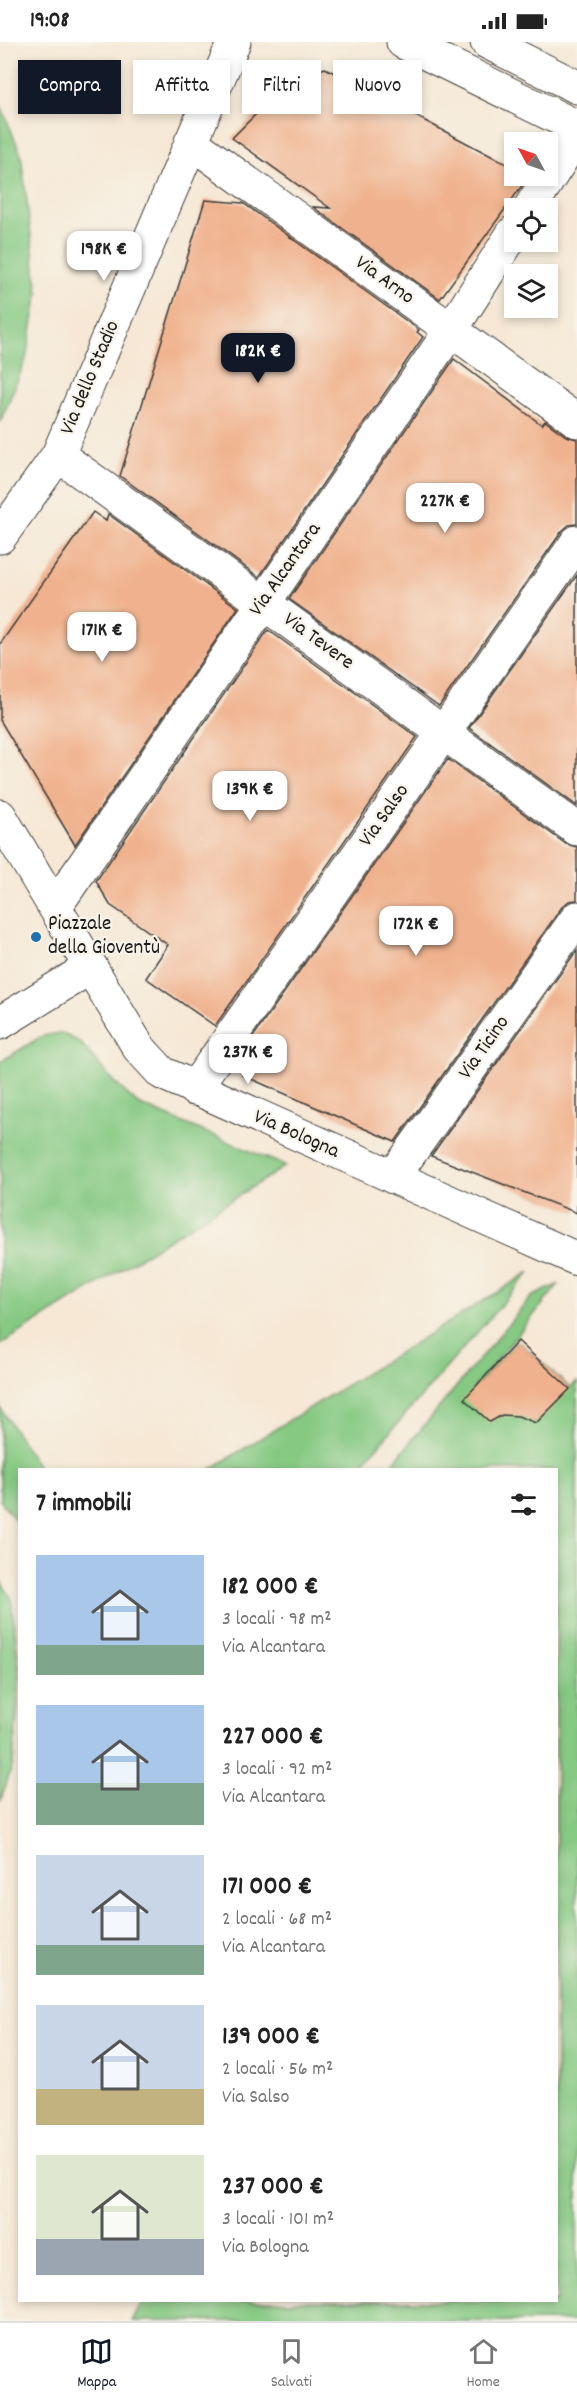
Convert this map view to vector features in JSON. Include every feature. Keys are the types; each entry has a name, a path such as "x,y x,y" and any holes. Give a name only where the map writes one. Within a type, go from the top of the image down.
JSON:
{"street":[{"name":"Via dello Stadio","path":"0,537 58,455 234,42"},
{"path":"402,42 577,127"},
{"path":"487,42 577,87"},
{"path":"536,198 577,135"},
{"name":"Via Arno","path":"191,142 577,420"},
{"name":"Via Alcantara","path":"55,907 452,330 504,248"},
{"name":"Via Tevere","path":"58,455 577,829"},
{"name":"Via Salso","path":"194,1089 577,542"},
{"name":"Via Bologna","path":"0,816 139,1048 162,1073 577,1259"},
{"name":"Via Ticino","path":"393,1178 577,918"},
{"path":"0,1023 91,967"}],"green space":[{"path":"0,104 21,154 38,293 26,359 0,423"},
{"path":"61,1033 80,1042 114,1082 138,1104 286,1166 0,1345 0,1062 42,1036"},
{"path":"530,1272 359,1468 212,1468"},
{"path":"559,1284 474,1388 518,1341 570,1388 577,1382 577,2321 132,2321 142,2302 558,2302 558,1468 389,1468 531,1297"},
{"path":"0,1407 39,1468 18,1468 18,1524 0,1500"},
{"path":"0,1580 11,1597 18,1658 18,1700 13,1764 0,1802"}],"building":[{"path":"325,68 333,72 333,114 412,114 504,163 504,186 522,186 513,198 504,198 504,211 440,299 313,207 330,208 232,138 256,114 321,114 321,69"},
{"path":"205,200 243,203 419,330 417,332 423,337 259,577 120,476"},
{"path":"454,359 542,425 545,421 566,436 577,439 577,524 569,525 562,531 439,706 289,599"},
{"path":"93,512 106,521 108,514 238,608 75,845 0,720 0,644"},
{"path":"577,575 577,806 469,728"},
{"path":"268,630 417,737 215,1026 146,978 168,945 110,905 96,881"},
{"path":"448,759 566,844 577,847 577,900 569,901 562,907 395,1142 242,1075 256,1054 246,1047"},
{"path":"577,950 577,1213 431,1156"},
{"path":"518,1341 570,1389 536,1423 518,1416 502,1415 490,1422 464,1399"}],"place":[{"name":"Piazzale della Gioventù","path":"36,937"}]}
